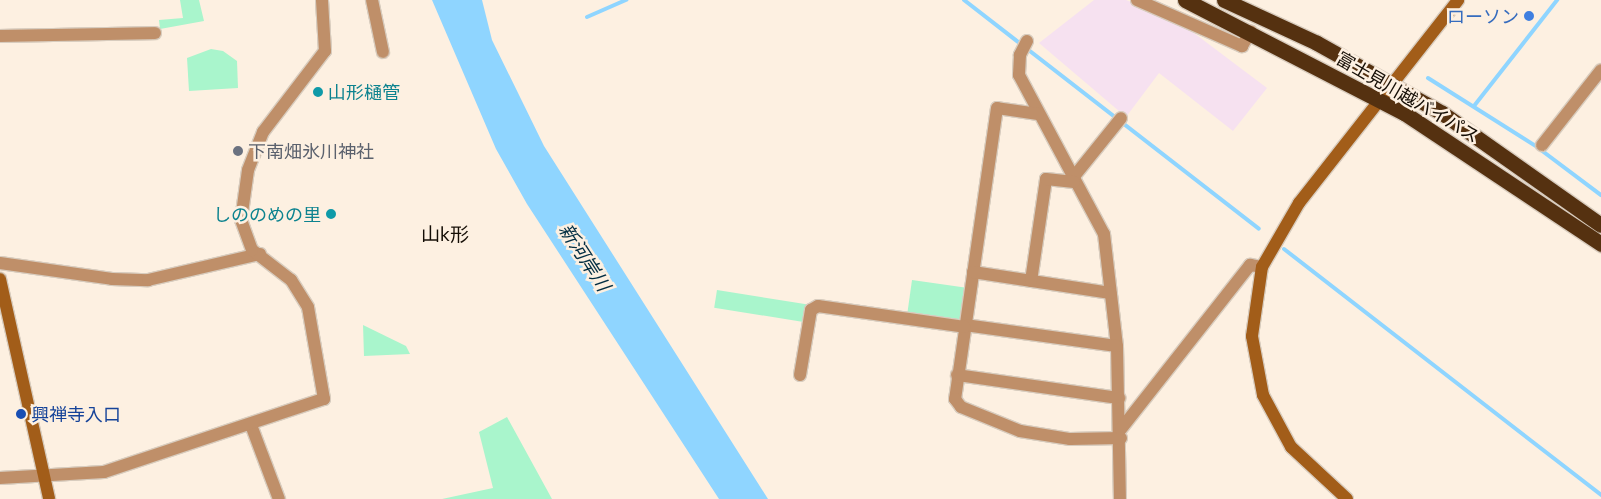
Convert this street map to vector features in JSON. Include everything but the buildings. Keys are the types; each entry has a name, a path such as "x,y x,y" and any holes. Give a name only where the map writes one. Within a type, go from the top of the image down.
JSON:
{"highway":[{"name":"富士見川越バイパス","path":"1185,0 1251,31 1379,99 1525,190 1601,244"},
{"name":"富士見川越バイパス","path":"1224,0 1392,83 1490,144 1601,225"}],"street":[{"path":"0,478 104,472 251,425 324,399 314,321 308,306 291,280 260,254 252,250 242,220 248,170 263,132 325,51 322,0"},
{"path":"372,0 383,52"},
{"path":"1137,0 1242,46 1251,31"},
{"path":"1346,499 1291,447 1263,395 1252,336 1262,267 1299,202 1458,0"},
{"path":"0,36 156,33"},
{"path":"1025,45 1019,75 1073,180 1104,234 1117,346 1121,434 1120,499"},
{"path":"1542,145 1601,70"},
{"path":"1038,114 997,108 957,375 955,399 961,407 1020,431 1070,439 1121,434 1250,266 1262,267"},
{"path":"1073,180 1119,121"},
{"path":"1031,281 1046,179 1073,180"},
{"path":"0,263 112,279 148,280 260,254"},
{"path":"973,272 1110,293"},
{"path":"0,279 42,476 49,499"},
{"path":"800,375 811,310 818,306 1117,346"},
{"path":"957,375 1119,398"},
{"path":"251,425 280,499"}],"shaded area":[{"path":"1094,0 1126,0 1178,21 1267,88 1233,131 1159,73 1126,117 1039,43"}],"green space":[{"path":"180,0 199,0 204,21 160,29 159,20 183,18"},
{"path":"211,49 223,51 237,61 238,88 189,91 187,58"},
{"path":"912,280 966,288 962,321 907,314"},
{"path":"717,290 808,304 805,322 714,308"},
{"path":"363,325 406,346 410,354 364,356"},
{"path":"507,417 552,499 442,499 493,488 479,432"}],"water":[{"name":"新河岸川","path":"432,0 482,0 492,40 544,146 768,499 719,499 527,204 496,149"}],"waterway":[{"path":"587,17 626,0"},
{"path":"964,0 1259,229"},
{"path":"1474,106 1557,0"},
{"path":"1428,78 1537,147 1601,195"},
{"path":"1284,249 1601,495"}],"place":[{"name":"ローソン","path":"1529,16"},
{"name":"山形樋管","path":"318,92"},
{"name":"下南畑氷川神社","path":"238,151"},
{"name":"しののめの里","path":"331,214"},
{"name":"興禅寺入口","path":"21,414"}],"district":[{"name":"山k形","path":"445,234"}]}
